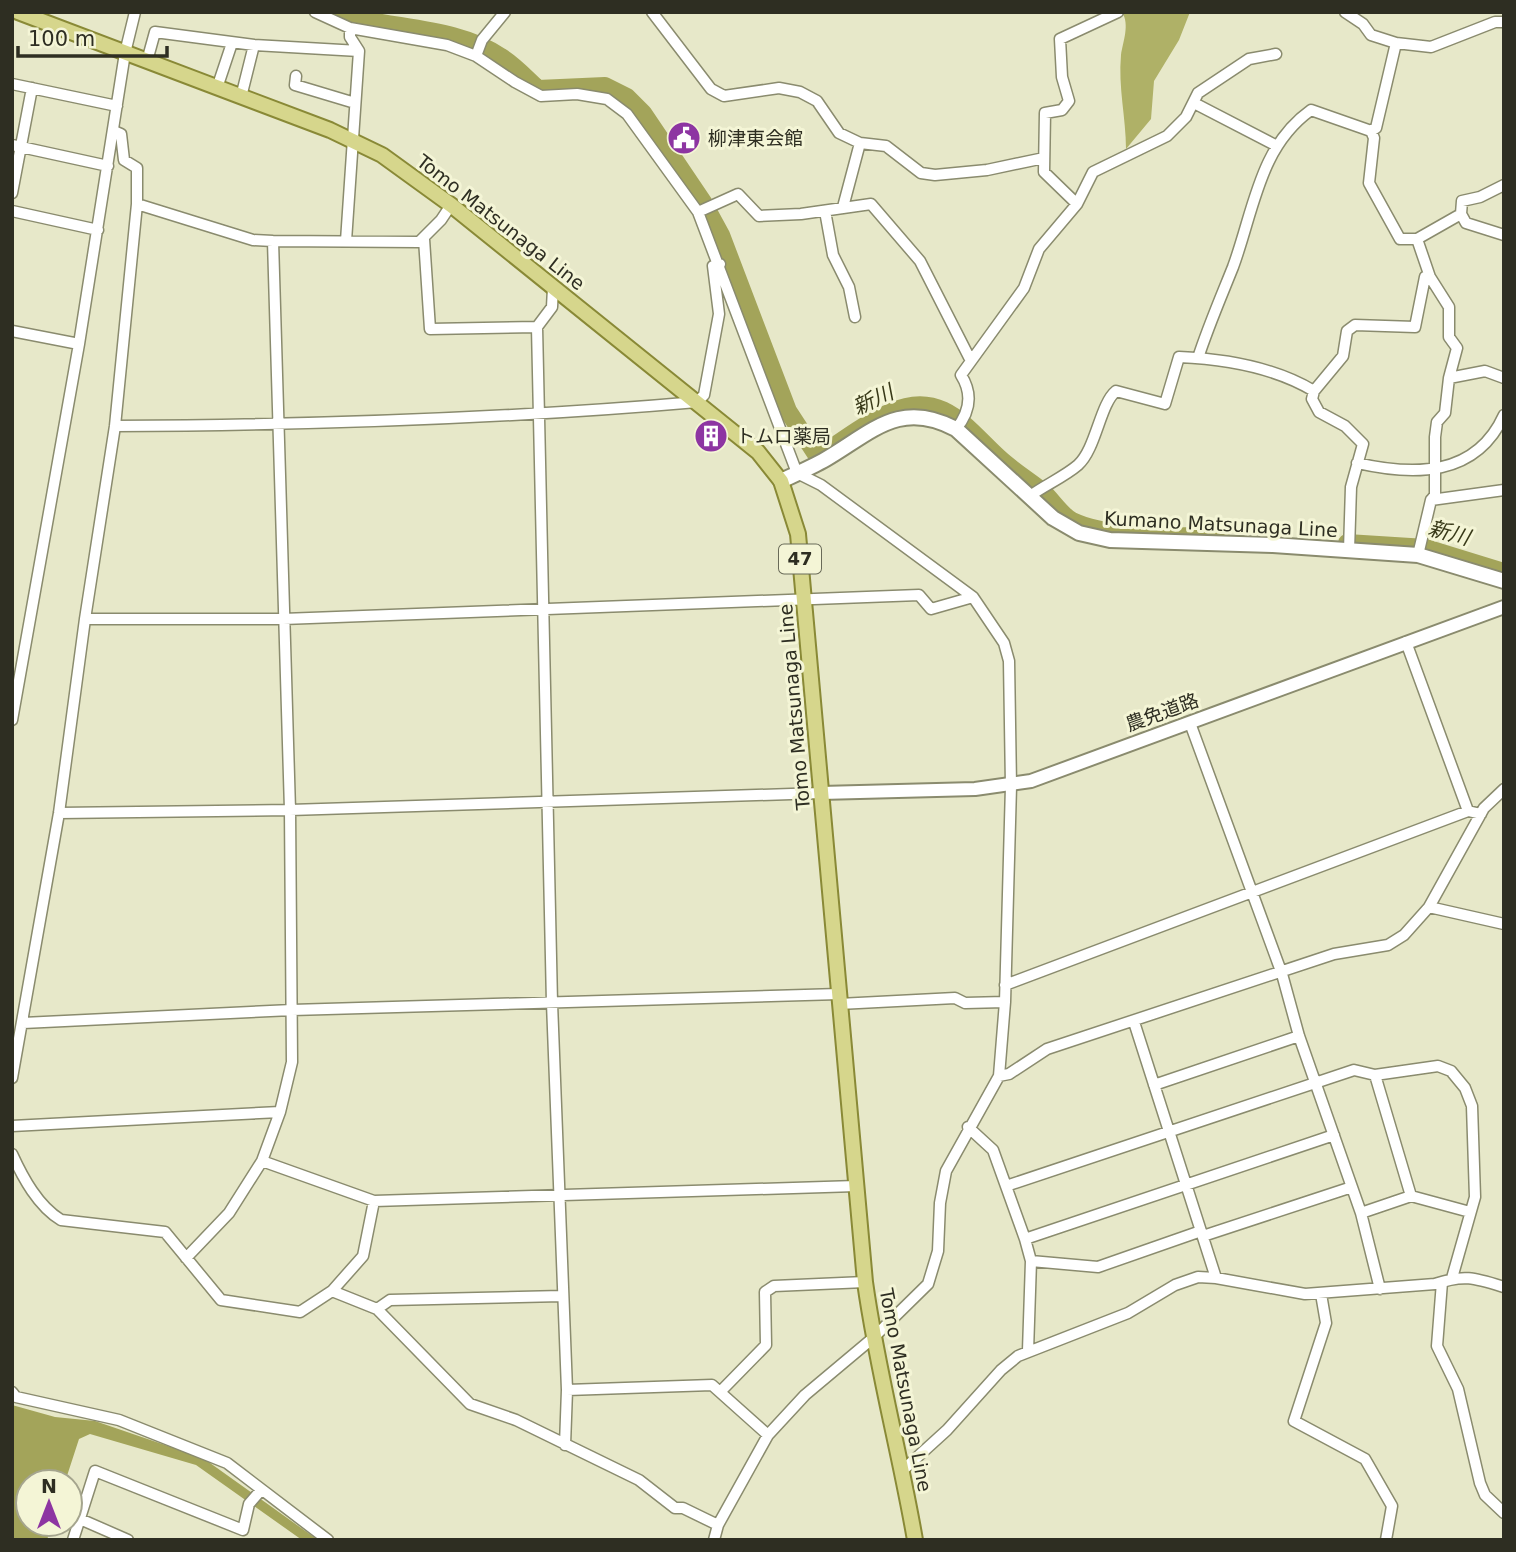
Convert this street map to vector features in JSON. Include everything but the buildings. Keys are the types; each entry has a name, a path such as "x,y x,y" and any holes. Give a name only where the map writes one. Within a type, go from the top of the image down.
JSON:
{"main road":[{"name":"Tomo Matsunaga Line","path":"18,12 241,96 382,155 451,205 697,402 758,452 781,481 797,534 804,599 865,1282 873,1338 903,1470 915,1540"},
{"name":"Kumano Matsunaga Line","path":"781,481 824,460 879,425 899,417 920,416 956,429 1053,518 1079,533 1110,540 1349,550 1419,548 1504,581"}],"street":[{"path":"12,720 79,344 125,53 135,12"},
{"path":"315,12 332,16 350,28 447,45 476,56 541,96 577,94 607,99 627,114 698,212 720,264 797,473 821,485 973,597 1004,643 1009,661 1011,786 1005,1002 999,1076 968,1127 946,1171 940,1203 938,1251 928,1284 873,1338 806,1395 768,1435 718,1525 714,1540"},
{"path":"476,56 482,40 505,12"},
{"path":"652,12 711,89 724,96 779,88 800,92 817,101 839,133 860,143 886,146 921,173 935,175 988,170 1044,158"},
{"path":"1077,204 1044,172 1045,113 1062,110 1069,101 1062,77 1060,39 1118,12"},
{"path":"1345,12 1363,24 1371,35 1396,43 1431,47 1495,22 1504,22"},
{"path":"346,241 359,51 350,37 350,28"},
{"path":"148,61 155,32 254,46 359,51"},
{"path":"217,88 232,43"},
{"path":"1371,131 1376,128 1396,43"},
{"path":"241,96 254,46"},
{"path":"956,429 966,416 969,388 961,375 1024,288 1039,249 1077,204 1093,172 1167,136 1186,117 1198,93 1249,58 1276,54"},
{"path":"296,76 295,85 355,103"},
{"path":"12,84 117,106"},
{"path":"12,193 18,146 32,88"},
{"path":"1194,103 1275,145"},
{"path":"1198,358 1275,145 1291,124 1311,110 1371,131 1374,138 1369,183 1400,239 1417,239 1461,214"},
{"path":"12,1078 59,813 115,426 137,204 138,168 124,160 121,134 114,131"},
{"path":"843,207 860,143"},
{"path":"18,146 108,166"},
{"path":"1504,186 1480,197 1462,201 1461,214 1466,223 1504,234"},
{"path":"698,212 738,194 759,216 871,204 920,261 971,361"},
{"path":"137,204 253,240 424,239"},
{"path":"451,205 424,239 430,328 537,327"},
{"path":"12,211 98,230"},
{"path":"825,211 833,255 849,287 855,317"},
{"path":"1417,239 1430,277 1449,307 1450,337 1457,348 1449,378 1446,413 1437,422 1434,437 1435,495 1431,500 1419,548"},
{"path":"186,1258 229,1213 262,1161 280,1112 292,1062 290,810 273,241"},
{"path":"115,426 279,425 539,416 697,402 704,395 719,314 713,266 720,264"},
{"path":"1349,550 1350,487 1363,444 1345,425 1319,412 1312,399 1314,391 1343,356 1347,331 1355,325 1415,327 1425,277 1430,277"},
{"path":"553,288 552,307 537,327 552,1003 567,1390 565,1445"},
{"path":"12,331 79,344"},
{"path":"1030,496 1079,465 1102,422 1107,398 1116,391 1165,404 1179,358 1198,358 1288,375 1314,391"},
{"path":"1449,378 1485,371 1504,377"},
{"path":"1357,464 1397,472 1454,466 1483,445 1504,415"},
{"path":"1431,500 1504,491"},
{"path":"85,619 283,619 919,595 931,608 973,597"},
{"name":"農免道路","path":"821,793 1011,786 1504,607"},
{"path":"1406,642 1468,811"},
{"path":"1190,723 1282,974 1300,1036 1361,1213 1380,1289"},
{"path":"999,1076 1010,1074 1047,1049 1282,974 1334,954 1388,946 1404,935 1429,907 1481,814 1504,789"},
{"path":"59,813 290,810 821,793"},
{"path":"1005,985 1468,811 1481,814"},
{"path":"1429,907 1504,924"},
{"path":"23,1023 292,1010 552,1003 956,998 965,1003 1005,1002"},
{"path":"1134,1022 1216,1278"},
{"path":"1154,1085 1300,1036"},
{"path":"1006,1186 1354,1070 1375,1075 1438,1066 1458,1077 1472,1106 1475,1197 1447,1280 1437,1346 1458,1389 1480,1483 1485,1495 1504,1513"},
{"path":"1375,1075 1411,1196"},
{"path":"12,1126 280,1112"},
{"path":"968,1127 993,1150 1031,1261 1028,1351"},
{"path":"1025,1239 1334,1135"},
{"path":"12,1154 38,1200 61,1220 165,1232 206,1285 221,1300 230,1304 300,1312 332,1291 363,1256 374,1201"},
{"path":"262,1161 374,1201 856,1186"},
{"path":"1031,1261 1098,1266 1352,1187"},
{"path":"1361,1213 1411,1196 1470,1212"},
{"path":"903,1470 947,1430 1001,1370 1028,1351 1128,1313 1175,1285 1198,1278 1216,1278 1305,1294 1321,1294 1470,1277 1504,1287"},
{"path":"721,1391 766,1345 765,1292 774,1286 865,1282"},
{"path":"332,1291 377,1309 470,1404 516,1420 639,1480 675,1508 683,1508 718,1525"},
{"path":"1321,1294 1326,1323 1294,1421 1365,1459 1392,1507 1386,1540"},
{"path":"377,1309 390,1300 562,1296"},
{"path":"567,1390 712,1385 768,1435"},
{"path":"12,1392 16,1398 119,1420 227,1462 259,1492 328,1540"},
{"path":"84,1506 95,1471 242,1535 249,1504 259,1492"},
{"path":"84,1521 128,1540"}],"green space":[{"path":"1122,12 1190,12 1179,40 1154,81 1151,119 1126,149 1121,55 1126,28"}],"shaded area":[{"path":"12,1405 55,1417 95,1421 203,1458 318,1540 302,1540 196,1465 90,1434 79,1439 70,1468 14,1468 14,1538 48,1538 12,1540"}],"waterway":[{"name":"新川","path":"335,12 463,39 501,57 538,89 605,86 627,97 643,113 703,202 721,235 788,411 818,457 881,416 909,406 925,405 952,415 964,424 1004,462 1042,491 1072,521 1125,534 1221,537"},
{"name":"新川","path":"1347,543 1426,548 1504,572"}],"place":[{"name":"柳津東会館","path":"684,138"},
{"name":"トムロ薬局","path":"711,436"}]}
